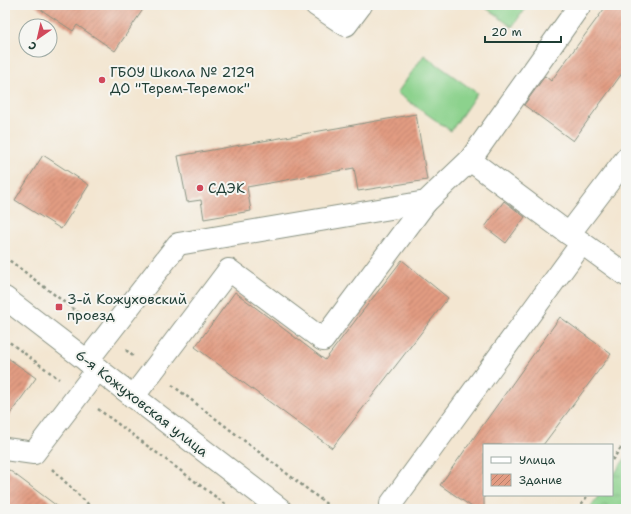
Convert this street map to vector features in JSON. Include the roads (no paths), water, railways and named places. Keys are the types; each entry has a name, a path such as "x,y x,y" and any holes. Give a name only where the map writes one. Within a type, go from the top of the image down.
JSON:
{"street":[{"path":"316,5 346,26 361,5"},
{"path":"133,396 229,270 323,340 426,202 470,160 580,5"},
{"path":"391,504 576,238 626,159"},
{"path":"470,160 626,275"},
{"path":"5,449 34,453 79,395 93,365 178,244 426,202"},
{"name":"6-я Кожуховская улица","path":"5,298 280,509"}],"place":[{"name":"ГБОУ Школа № 2129 ДО \"Терем-Теремок\"","path":"102,80"},
{"name":"СДЭК","path":"200,188"},
{"name":"3-й Кожуховский проезд","path":"59,307"}]}
